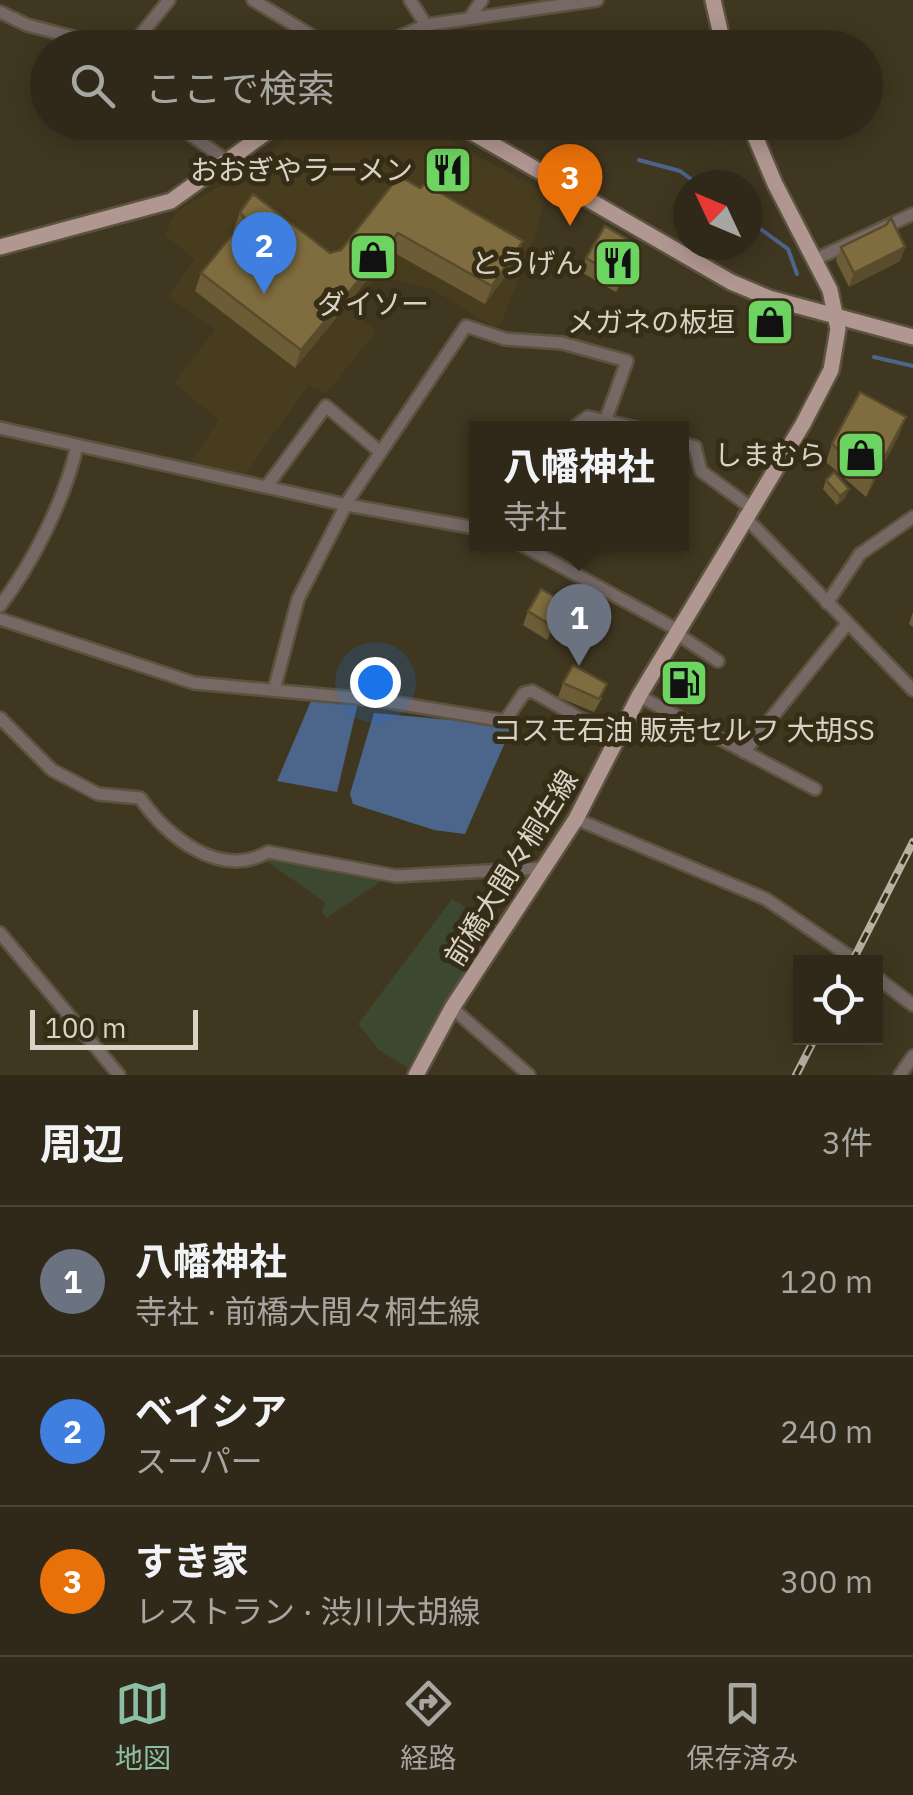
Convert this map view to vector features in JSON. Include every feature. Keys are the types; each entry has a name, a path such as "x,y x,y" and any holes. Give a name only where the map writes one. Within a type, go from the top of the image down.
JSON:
{"main road":[{"path":"714,0 720,30"},
{"path":"0,246 154,208 186,192 258,140"},
{"path":"485,140 731,282 837,318 913,338"},
{"path":"756,140 774,184 816,259 837,318"},
{"name":"前橋大間々桐生線","path":"416,1075 452,1008 576,820 639,696 824,387 838,342 837,318"}],"street":[{"path":"145,30 169,0"},
{"path":"253,0 302,30"},
{"path":"410,0 426,25"},
{"path":"471,16 482,0"},
{"path":"414,30 471,16 597,0"},
{"path":"0,12 46,30"},
{"path":"199,140 230,162"},
{"path":"816,259 913,214"},
{"path":"274,690 298,599 347,504 459,332 470,326 505,339 562,343 627,361 606,419"},
{"path":"268,486 326,406 379,451"},
{"path":"584,421 613,421"},
{"path":"0,428 469,527"},
{"path":"689,445 696,447 701,470 747,511 827,603 913,690"},
{"path":"0,606 24,574 66,485 77,446"},
{"path":"827,603 860,554 913,516"},
{"path":"532,551 676,632 718,661"},
{"path":"0,619 194,682 378,700 504,721 524,692 532,692 581,719 621,730"},
{"path":"744,752 767,722 772,723 848,624"},
{"path":"639,696 815,790"},
{"path":"0,718 52,770 98,794 140,798 161,827 192,850 225,860 255,859 268,852 354,864 396,876 544,868"},
{"path":"576,820 766,899 848,955"},
{"path":"0,933 118,1075"},
{"path":"883,982 913,1006"},
{"path":"452,1008 529,1075"},
{"path":"900,1075 913,1056"}],"shaded area":[{"path":"285,140 450,140 546,193 537,230 501,324 495,327 432,289 378,276 350,310 376,331 327,393 308,386 242,478 188,466 219,420 174,383 215,330 168,296 195,259 165,235 176,211 242,174"}],"green space":[{"path":"271,856 386,878 326,918 322,912 325,902 263,859"},
{"path":"452,899 492,924 408,1068 379,1050 358,1024"}],"water":[{"path":"311,701 358,703 337,792 277,781"},
{"path":"374,713 505,725 510,731 465,834 434,830 353,804 350,794"}],"building":[{"path":"399,176 420,188 425,184 523,241 492,286 398,233 301,350 201,273 245,219 240,212 253,194 330,253 341,250"},
{"path":"891,218 905,247 854,273 841,247 886,225"},
{"path":"605,226 640,247 621,278 586,258"},
{"path":"757,300 791,313 787,323 753,310"},
{"path":"860,392 906,417 873,479 832,444"},
{"path":"834,472 849,489 840,496 826,480"},
{"path":"541,589 566,603 552,626 528,611"},
{"path":"573,665 607,684 599,699 563,683"}],"waterway":[{"path":"639,160 676,170"},
{"path":"763,231 788,249 797,274"},
{"path":"874,357 913,366"}],"railway":[{"path":"856,955 913,842"},
{"path":"796,1075 811,1045"}],"place":[{"name":"おおぎやラーメン","path":"448,170"},
{"name":"すき家","path":"570,226"},
{"name":"ダイソー","path":"373,257"},
{"name":"とうげん","path":"618,263"},
{"name":"ベイシア","path":"264,294"},
{"name":"メガネの板垣","path":"770,322"},
{"name":"しまむら","path":"861,455"},
{"name":"八幡神社","path":"579,666"},
{"name":"コスモ石油 販売セルフ 大胡SS","path":"684,683"}]}
